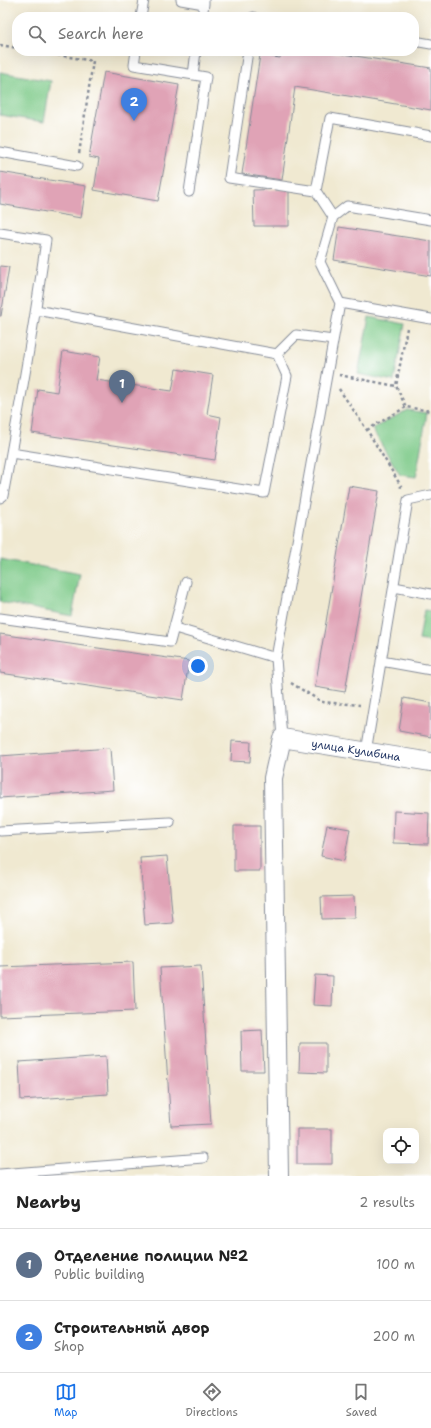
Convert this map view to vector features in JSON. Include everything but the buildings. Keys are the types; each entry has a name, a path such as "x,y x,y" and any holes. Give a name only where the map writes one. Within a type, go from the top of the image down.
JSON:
{"street":[{"name":"улица Кулибина","path":"282,738 431,762"},
{"path":"279,1176 274,778 282,738"}],"lane":[{"path":"142,12 144,0"},
{"path":"181,0 204,2 203,12"},
{"path":"419,42 431,44"},
{"path":"135,56 134,65 206,77 189,192"},
{"path":"193,75 195,56"},
{"path":"247,56 229,178 316,191"},
{"path":"334,217 316,191 330,118 431,136"},
{"path":"0,152 77,166"},
{"path":"282,738 276,658 340,303 320,262 334,217 347,206 431,220"},
{"path":"0,232 46,240 36,310 11,453 3,496 0,498"},
{"path":"340,303 431,319"},
{"path":"36,310 277,354"},
{"path":"277,354 296,335 333,340"},
{"path":"11,453 264,493 287,376 277,354"},
{"path":"366,752 408,500 431,495"},
{"path":"0,618 170,642 175,628 186,582"},
{"path":"394,587 431,594"},
{"path":"175,628 276,658"},
{"path":"381,661 431,670"},
{"path":"0,831 170,822"},
{"path":"0,1174 203,1158"}],"path":[{"path":"0,45 12,47"},
{"path":"64,56 93,61 77,166"},
{"path":"406,407 396,386 409,315"},
{"path":"327,373 396,386"},
{"path":"327,373 367,430 401,486 399,494"},
{"path":"367,430 406,407 431,411"},
{"path":"277,675 322,702 360,706 361,698"}],"green space":[{"path":"0,72 51,81 44,122 0,115"},
{"path":"369,317 405,324 394,381 358,374"},
{"path":"407,410 427,413 416,477 400,475 372,429"},
{"path":"0,559 80,574 72,616 0,602"},
{"path":"424,610 431,611 431,642 419,640"}],"place":[{"name":"Строительный двор","path":"134,121"},
{"name":"Отделение полиции №2","path":"122,403"}]}
